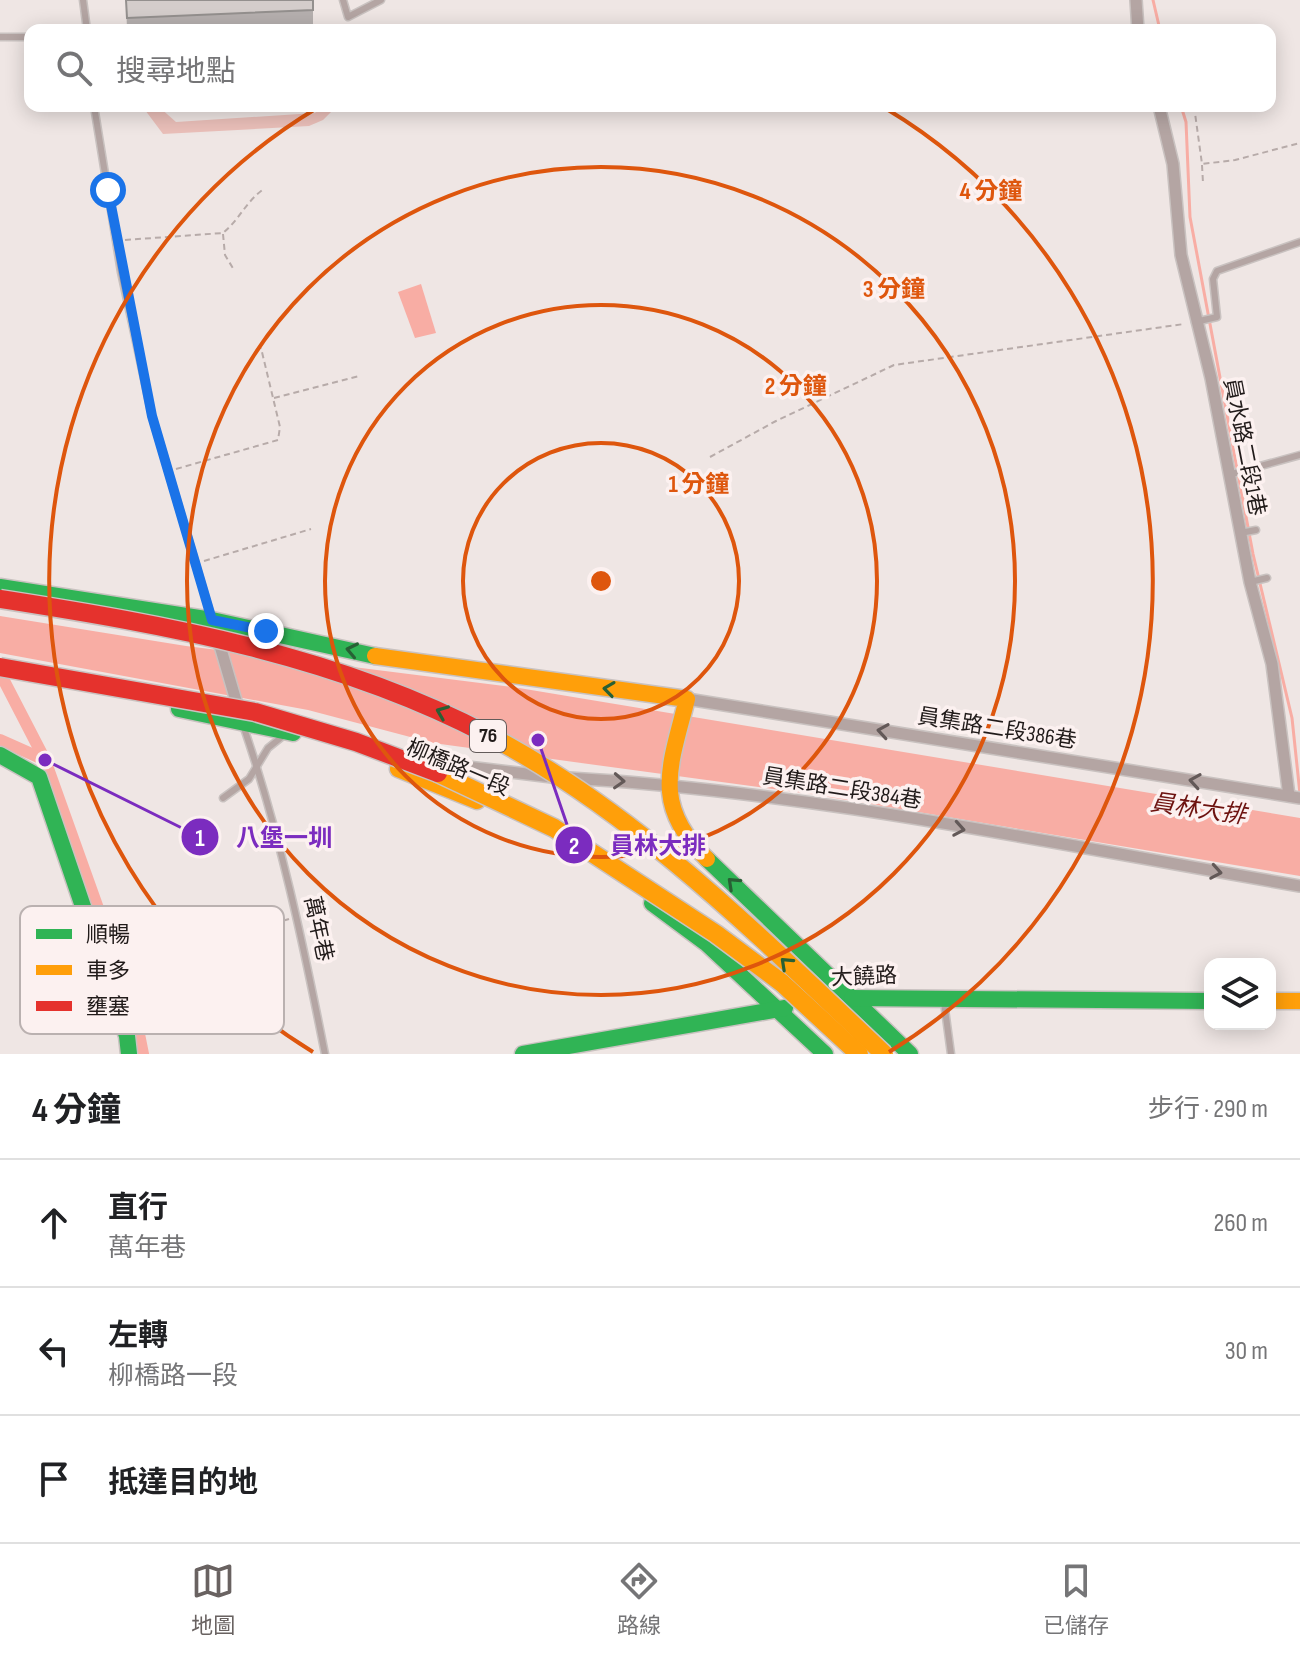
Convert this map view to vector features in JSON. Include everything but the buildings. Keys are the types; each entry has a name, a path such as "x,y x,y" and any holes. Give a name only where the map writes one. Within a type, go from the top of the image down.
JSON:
{"main road":[{"path":"0,587 212,620 400,661 687,699 667,784 668,803 684,837 910,1054"},
{"name":"76","path":"0,599 231,641 322,665 457,718 544,768 627,825 717,899 884,1054"},
{"name":"76","path":"0,667 255,712 356,742 452,778 554,828 716,934 782,983 859,1054"},
{"name":"柳橋路一段","path":"0,677 289,732 374,759 495,808 585,857 706,943 825,1054"},
{"path":"0,755 39,777 83,906"},
{"name":"大饒路","path":"523,1054 854,998 1204,1001"},
{"path":"1276,1001 1300,1001"},
{"path":"125,1034 129,1054"}],"street":[{"path":"1136,0 1138,24"},
{"name":"員水路二段1巷","path":"1160,112 1173,164 1175,212 1195,322 1211,378 1250,582 1272,664 1295,797"},
{"path":"212,620 242,722"},
{"name":"員集路二段386巷","path":"687,699 1295,797"},
{"name":"員集路二段384巷","path":"374,759 408,759 521,775 667,784 788,800 1300,886"}],"lane":[{"path":"83,0 86,24"},
{"path":"343,0 348,17 381,0"},
{"path":"0,37 24,37"},
{"path":"95,112 116,241 152,416 212,620"},
{"path":"1195,322 1217,317 1213,279 1217,271 1300,242"},
{"path":"1228,475 1300,455"},
{"path":"1240,533 1256,530"},
{"path":"1250,582 1267,578"},
{"name":"萬年巷","path":"242,722 258,769 298,917 325,1054"},
{"path":"223,798 258,769 268,748 289,732"},
{"path":"944,1001 951,1054"}],"path":[{"path":"1195,112 1203,183"},
{"path":"1202,164 1235,160 1300,143"},
{"path":"116,241 223,233 234,224 246,202 265,188"},
{"path":"223,233 225,255 234,270"},
{"path":"710,457 776,421 894,365 1195,322"},
{"path":"168,471 278,440 280,427 261,348"},
{"path":"273,398 359,376"},
{"path":"196,564 311,529"},
{"path":"284,921 298,917"}],"shaded area":[{"path":"146,112 165,112 176,122 331,112 323,120 309,126 163,134"}],"water":[{"path":"421,284 436,333 415,338 398,292"},
{"path":"0,616 186,646 519,688 1300,818 1300,876 811,794 433,743 308,710 0,653"}],"waterway":[{"path":"1153,0 1159,24"},
{"path":"1183,112 1186,122 1190,217 1253,554 1292,718 1300,794"},
{"path":"0,673 45,760"},
{"path":"0,740 45,760 97,906"},
{"path":"139,1034 143,1054"}],"traffic: fast":[{"path":"0,587 212,620 375,656"},
{"path":"179,709 293,733"},
{"path":"0,755 39,777 83,906"},
{"path":"707,859 910,1054"},
{"path":"652,903 706,943 825,1054"},
{"path":"852,998 1204,1001"},
{"path":"523,1054 785,1008"},
{"path":"126,1034 129,1054"}],"traffic: slow":[{"path":"375,656 687,699 671,765 672,802 678,821 689,839 707,859"},
{"path":"488,735 543,767 647,840 744,923 884,1054"},
{"path":"398,769 477,801"},
{"path":"438,773 554,828 716,934 782,983 859,1054"},
{"path":"1276,1001 1300,1001"}],"traffic: jam":[{"path":"0,599 188,632 250,647 371,684 430,707 488,735"},
{"path":"0,667 255,712 356,742 438,773"}],"place":[{"name":"員林大排","path":"538,740"},
{"name":"八堡一圳","path":"45,760"}],"route":[{"path":"108,190 121,272 152,416 212,620 266,631"}]}
